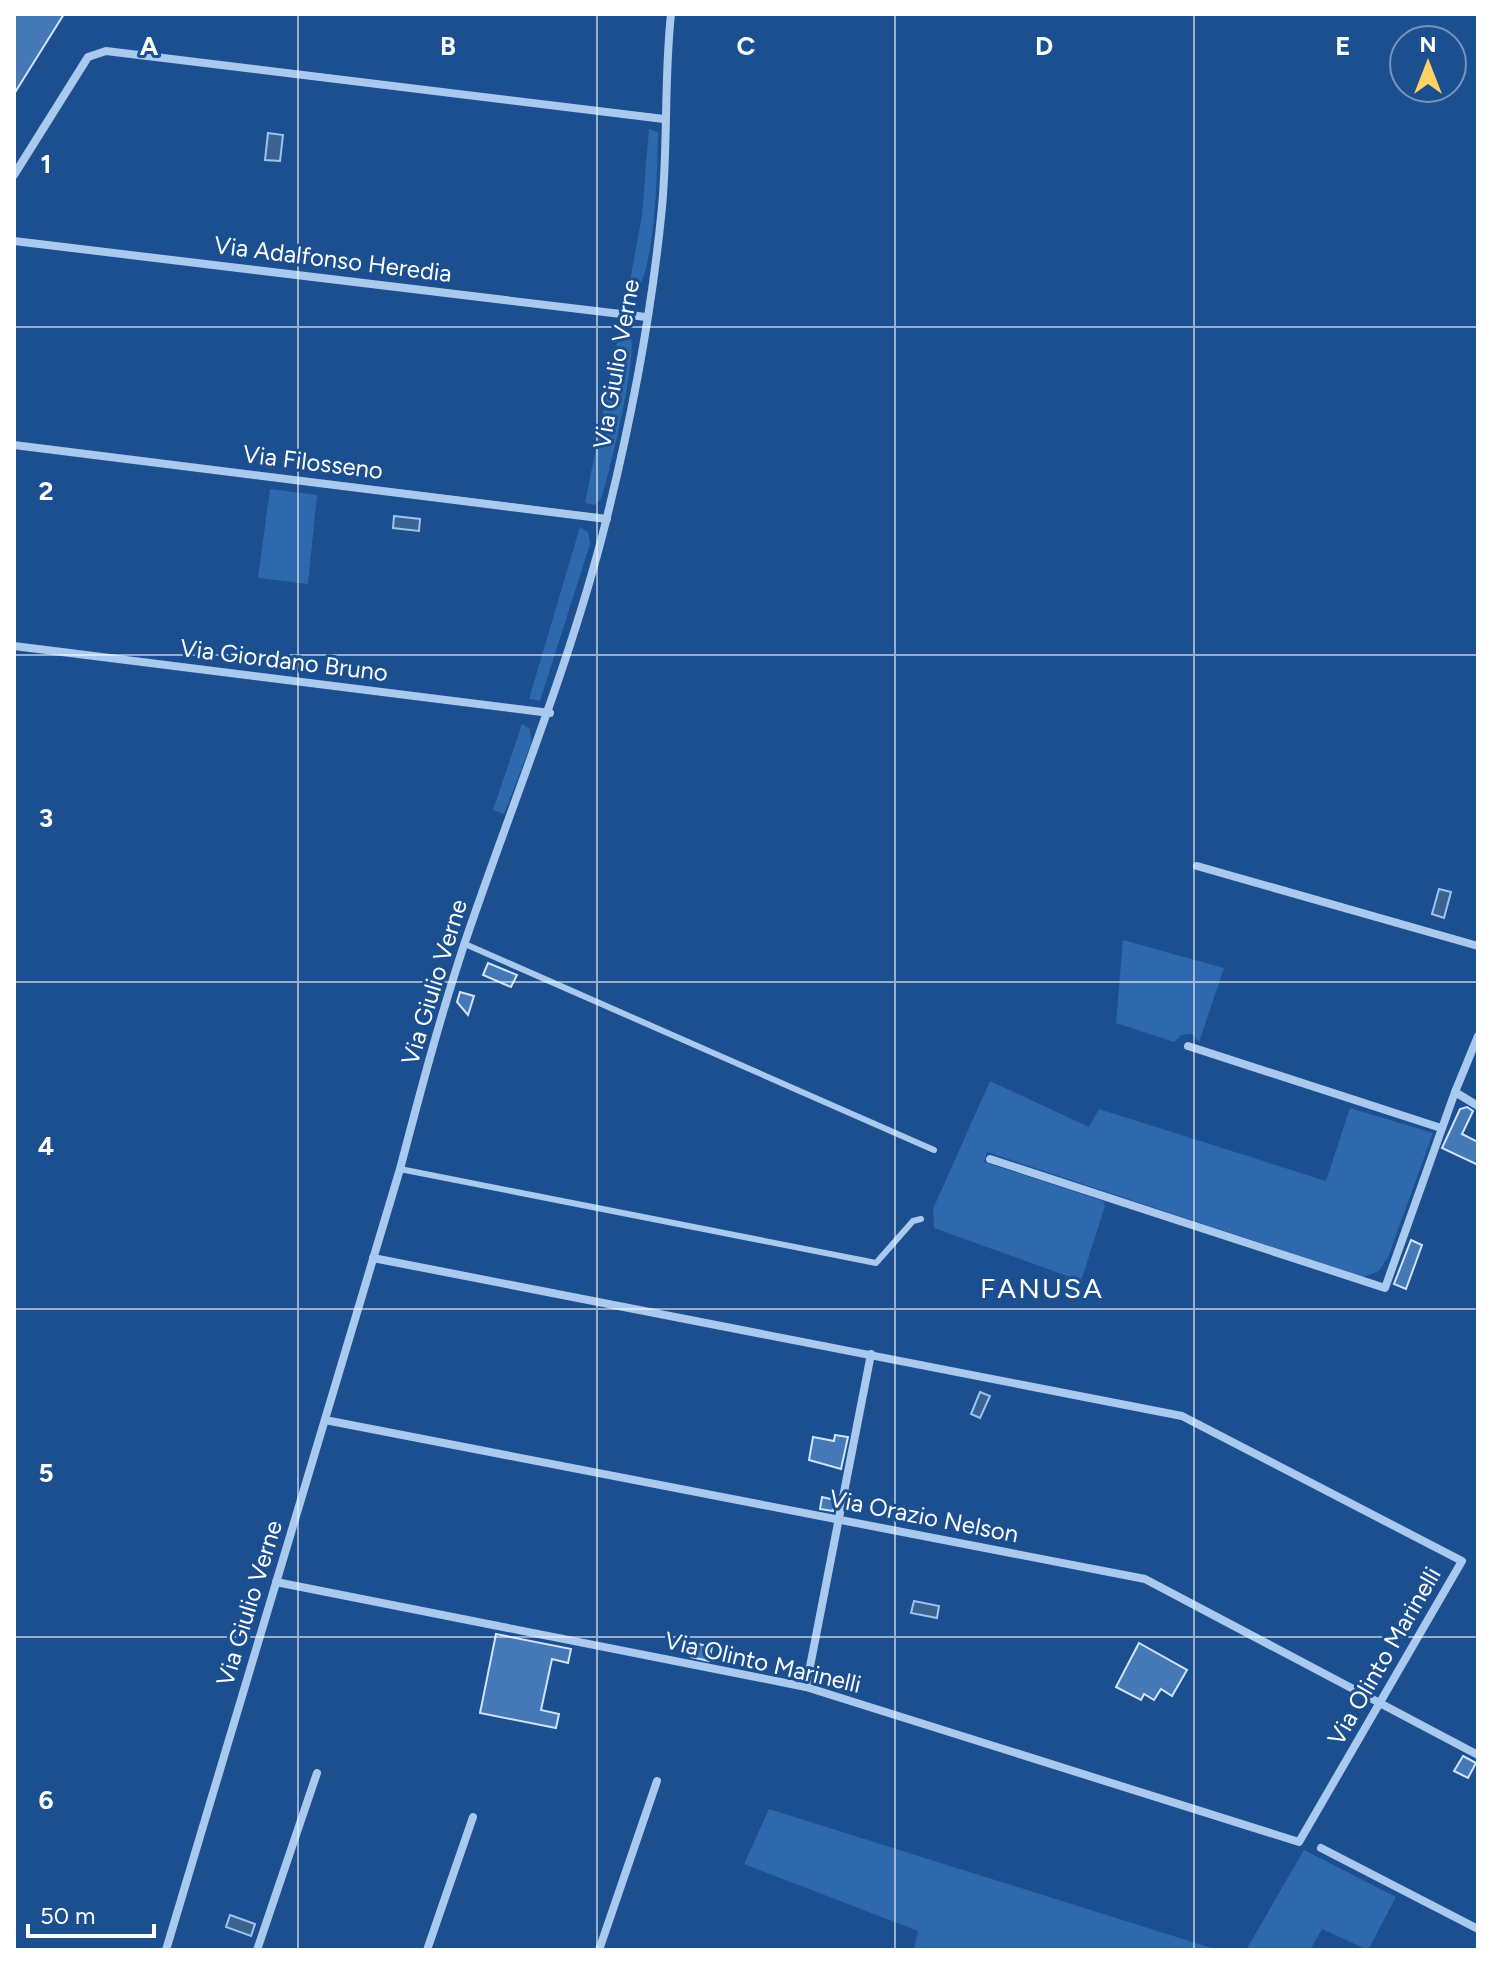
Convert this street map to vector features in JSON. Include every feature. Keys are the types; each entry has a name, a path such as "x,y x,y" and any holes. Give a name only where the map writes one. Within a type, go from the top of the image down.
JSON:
{"street":[{"name":"Via Giulio Verne","path":"166,1950 465,944 550,713 607,519 646,317 662,206 671,14"},
{"path":"14,175 88,57 106,51 664,119"},
{"name":"Via Adalfonso Heredia","path":"14,241 646,317"},
{"name":"Via Filosseno","path":"14,445 607,519"},
{"name":"Via Giordano Bruno","path":"14,646 550,713"},
{"path":"1197,866 1478,946"},
{"path":"990,1159 1385,1288 1441,1128 1478,1036"},
{"path":"1188,1046 1441,1128"},
{"path":"1455,1092 1478,1106"},
{"name":"Via Olinto Marinelli","path":"276,1582 806,1687 1299,1842 1462,1561 1182,1416 373,1258"},
{"path":"806,1687 871,1354"},
{"name":"Via Orazio Nelson","path":"325,1420 1145,1579 1478,1755"},
{"path":"257,1950 317,1773"},
{"path":"599,1950 657,1781"},
{"path":"427,1950 473,1817"},
{"path":"1321,1848 1478,1929"}],"lane":[{"path":"465,944 934,1150"},
{"path":"400,1169 876,1263 913,1221 921,1219"}],"shaded area":[{"path":"649,129 658,132 653,225 644,275 636,293 626,303 642,215"},
{"path":"268,133 283,135 280,161 265,160"},
{"path":"620,328 629,330 632,341 628,384 605,485 601,499 594,505 585,503"},
{"path":"270,489 317,495 308,584 258,578"},
{"path":"394,516 420,519 419,531 393,528"},
{"path":"580,527 588,532 590,544 540,701 529,699"},
{"path":"522,724 530,729 531,744 504,814 493,810"},
{"path":"1439,889 1451,892 1444,918 1432,914"},
{"path":"1123,940 1224,968 1199,1042 1192,1034 1181,1035 1174,1042 1116,1023"},
{"path":"990,1081 1089,1127 1099,1109 1326,1181 1350,1108 1433,1133 1388,1257 1379,1271 1363,1277 987,1152 984,1162 1103,1201 1105,1206 1081,1281 934,1228 933,1209"},
{"path":"980,1392 990,1396 980,1418 971,1414"},
{"path":"914,1601 939,1606 937,1618 911,1613"},
{"path":"769,1809 1218,1950 914,1950 918,1931 744,1864"},
{"path":"1304,1850 1396,1897 1368,1950 1322,1929 1310,1950 1246,1950"},
{"path":"230,1915 255,1924 251,1936 226,1927"}],"building":[{"path":"14,14 64,14 14,94"},
{"path":"488,963 517,975 511,987 483,975"},
{"path":"460,992 474,996 468,1015 457,1002"},
{"path":"1467,1107 1473,1111 1462,1134 1478,1142 1478,1165 1442,1148 1460,1109"},
{"path":"1411,1240 1422,1245 1406,1289 1394,1284"},
{"path":"835,1435 848,1437 841,1469 809,1460 813,1437 834,1441"},
{"path":"822,1497 835,1500 833,1511 820,1509"},
{"path":"496,1634 571,1649 568,1663 552,1659 541,1710 559,1714 556,1728 480,1713"},
{"path":"694,1643 712,1647 709,1661 691,1657"},
{"path":"1139,1643 1187,1670 1172,1696 1161,1689 1154,1700 1144,1694 1141,1700 1116,1687"},
{"path":"1463,1756 1476,1763 1468,1778 1454,1771"}],"district":[{"name":"FANUSA","path":"1042,1288"}]}
